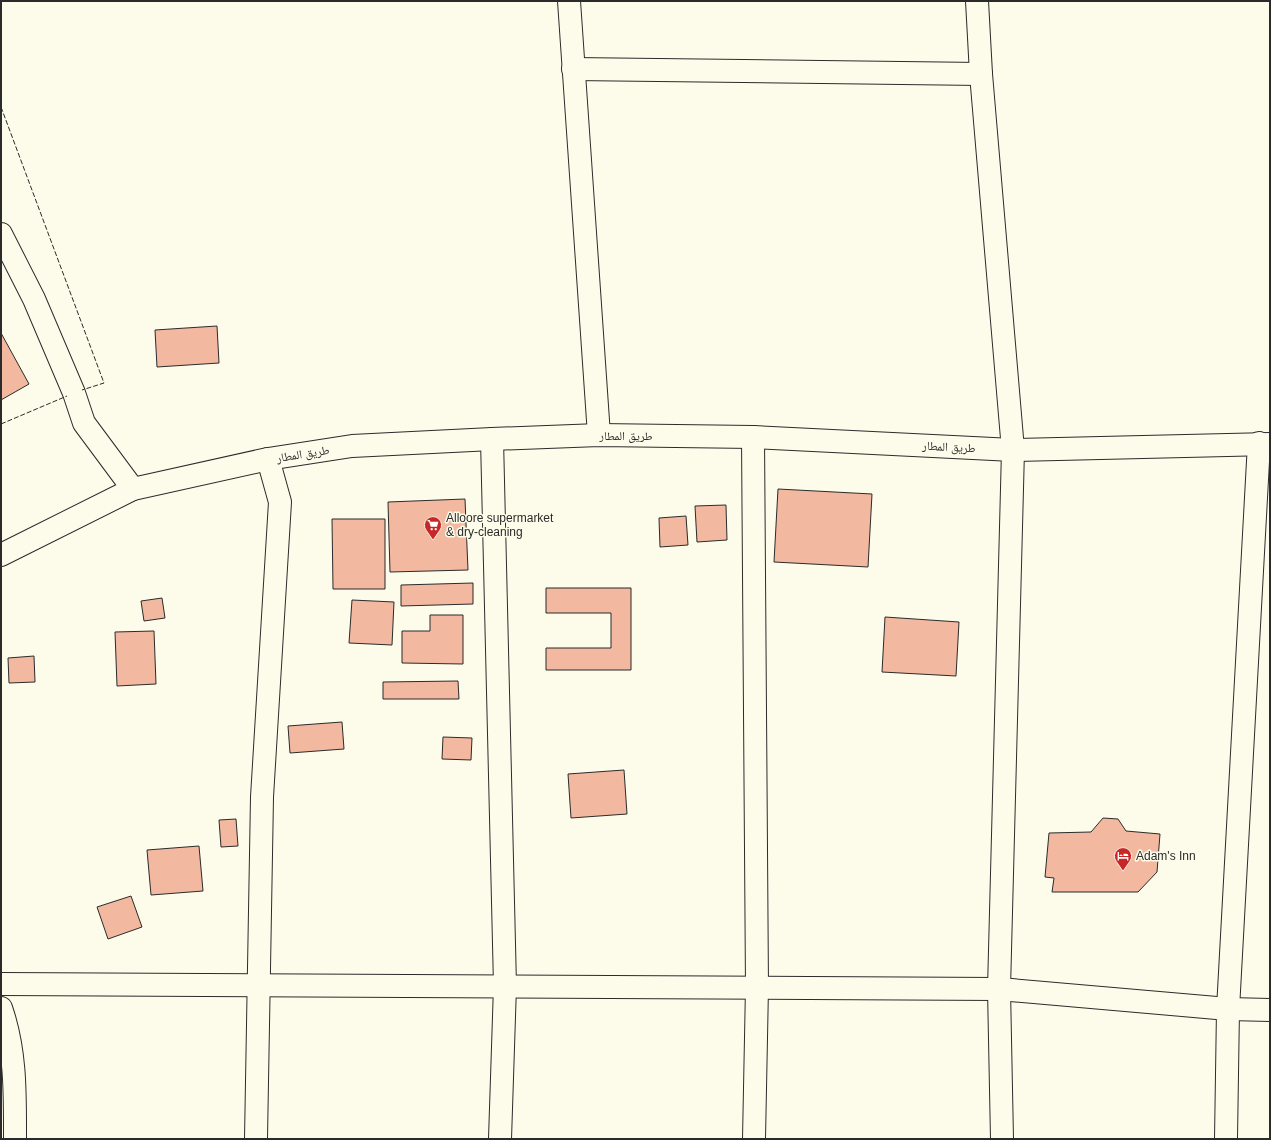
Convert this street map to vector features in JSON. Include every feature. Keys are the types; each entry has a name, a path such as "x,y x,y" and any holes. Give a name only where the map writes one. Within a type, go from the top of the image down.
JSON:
{"street":[{"path":"569,1 599,435"},
{"path":"977,1 981,74 1014,450 999,989 1002,1139"},
{"path":"573,69 981,74"},
{"path":"1,234 34,299 74,393 84,423 134,489"},
{"name":"طريق المطار","path":"1,555 134,489 268,459 352,446 599,435 753,437 1014,450 1265,443"},
{"path":"753,437 757,987 754,1139"},
{"path":"492,439 505,986 500,1139"},
{"path":"1226,1139 1228,1009 1265,443"},
{"path":"256,1139 260,985 262,797 280,502 268,459"},
{"path":"1,984 999,989 1228,1009 1270,1010"},
{"path":"1,1008 6,1022 15,1072 15,1139"}],"building":[{"path":"217,326 219,363 157,367 155,330"},
{"path":"1,333 29,384 1,400"},
{"path":"778,489 872,494 868,567 774,562"},
{"path":"465,499 468,570 390,572 388,502"},
{"path":"726,505 727,540 697,542 695,506"},
{"path":"686,516 688,545 660,547 659,518"},
{"path":"332,519 385,519 385,589 333,589"},
{"path":"473,583 473,604 401,606 401,585"},
{"path":"546,588 631,588 631,670 546,670 546,648 611,648 611,613 546,613"},
{"path":"162,598 165,618 144,621 141,601"},
{"path":"352,600 394,602 392,645 349,643"},
{"path":"430,615 463,615 463,664 402,663 402,631 430,631"},
{"path":"885,617 959,622 956,676 882,672"},
{"path":"154,631 156,684 117,686 115,632"},
{"path":"34,656 35,682 9,683 8,658"},
{"path":"458,681 459,699 383,699 383,682"},
{"path":"342,722 344,749 290,753 288,726"},
{"path":"443,737 472,738 471,760 442,759"},
{"path":"624,770 627,814 571,818 568,774"},
{"path":"1103,818 1118,819 1126,831 1160,834 1157,872 1138,892 1052,892 1054,878 1045,877 1049,833 1091,832"},
{"path":"236,819 238,846 221,847 219,820"},
{"path":"199,846 203,891 151,895 147,850"},
{"path":"131,896 142,927 108,939 97,907"}],"fence":[{"path":"1,107 104,383 82,390"},
{"path":"1,424 67,396"}],"place":[{"name":"Alloore supermarket & dry-cleaning","path":"433,540"},
{"name":"Adam's Inn","path":"1123,871"}]}
